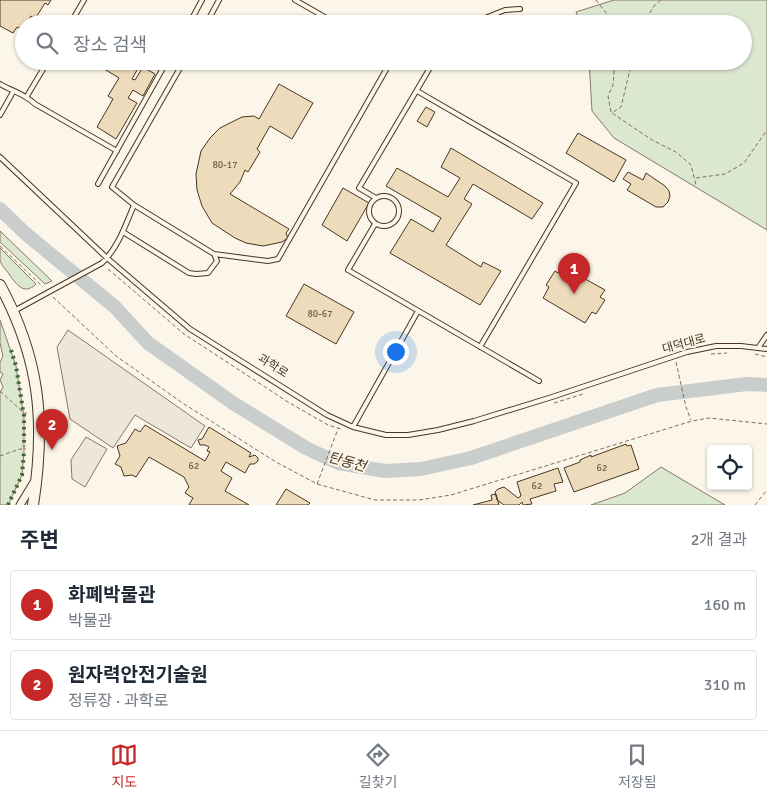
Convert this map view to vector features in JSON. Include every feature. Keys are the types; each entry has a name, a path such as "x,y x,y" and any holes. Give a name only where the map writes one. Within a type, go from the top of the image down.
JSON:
{"main road":[{"path":"0,285 14,311 30,359 37,388 40,434 33,505"}],"street":[{"path":"20,505 37,477"}],"lane":[{"path":"75,15 84,0"},
{"path":"194,15 202,0"},
{"path":"211,15 219,0"},
{"path":"295,0 321,15"},
{"path":"492,15 505,10 520,9"},
{"path":"27,96 43,70"},
{"path":"98,184 163,70"},
{"path":"179,70 112,187 134,204 214,254 268,261 278,258 386,70"},
{"path":"376,198 359,188 429,70"},
{"path":"0,84 14,92 27,96 35,104 116,151"},
{"path":"417,90 576,183 480,346"},
{"path":"0,113 14,92"},
{"name":"과학로","path":"0,157 107,258 190,329 327,415 353,427 386,435 408,435 474,421 552,397"},
{"path":"381,196 391,198 398,206 399,211 396,221 392,224 382,226 375,224 370,218 368,209 376,198 381,196"},
{"path":"14,311 98,266 107,258 123,232 134,204"},
{"path":"375,224 348,270 539,380"},
{"path":"123,232 189,272 196,274 208,273 217,262 214,254"},
{"path":"353,427 418,311"},
{"path":"758,348 767,334"},
{"name":"대덕대로","path":"552,397 675,356 716,346 741,346 767,350"}],"path":[{"path":"596,0 606,15"},
{"path":"648,15 654,6 661,0"},
{"path":"614,70 608,96 612,113 652,140 676,152 691,165 696,185"},
{"path":"612,113 622,107 630,70"},
{"path":"694,179 725,174 744,163 767,130"},
{"path":"0,246 40,285"},
{"path":"108,269 184,334 288,402 328,425 348,431"},
{"path":"712,354 729,352"},
{"path":"754,354 767,356"},
{"path":"675,356 681,388 692,421"},
{"path":"0,391 24,413 27,413"},
{"path":"552,404 587,392"},
{"path":"317,484 339,428"},
{"path":"0,456 20,449 26,449"},
{"path":"755,505 767,490"}],"green space":[{"path":"614,0 767,0 767,230 614,138 592,111 590,70 752,70 752,15 577,15 576,12"},
{"path":"0,231 52,281 45,284 0,242"},
{"path":"0,248 36,284 28,289 17,285 1,264"},
{"path":"0,320 16,366 24,417 22,475 8,505 0,505 0,393 3,387 0,380 3,374 0,372 0,362 3,356 0,343"},
{"path":"661,467 725,505 591,505 625,493"}],"shaded area":[{"path":"68,330 205,426 191,448 135,415 113,448 70,419 57,347"},
{"path":"86,437 107,449 85,487 72,479 71,460"}],"building":[{"path":"0,0 51,0 48,5 45,3 38,15 15,15 15,30 13,33 0,26"},
{"path":"106,70 137,70 132,79 135,80 141,70 148,70 155,74 143,96 133,90 128,98 137,103 116,139 97,127 113,99 108,96 119,78"},
{"path":"279,84 313,103 292,139 270,126 257,149 260,152 248,172 245,170 240,182 230,194 289,229 286,233 288,238 282,242 263,246 246,243 212,223 202,206 197,190 196,174 201,151 210,138 220,128 242,117 254,116 259,119"},
{"path":"426,107 435,112 427,127 417,121"},
{"path":"578,133 626,160 614,182 566,153"},
{"path":"451,148 543,203 532,219 473,184 464,199 472,204 446,245 481,267 483,262 501,271 480,305 390,253 411,219 433,232 441,218 386,186 397,168 448,197 460,178 441,167"},
{"path":"628,172 643,180 646,173 665,186 670,196 668,202 663,207 656,207 627,190 631,184 623,179"},
{"path":"343,188 369,203 347,241 322,225"},
{"path":"562,266 605,290 600,297 605,300 596,314 592,312 585,323 543,298 549,287 546,285 555,271 558,273"},
{"path":"304,284 354,312 336,344 286,316"},
{"path":"145,425 205,461 210,452 207,451 209,447 200,445 198,440 202,439 209,427 251,453 249,457 255,455 258,461 250,464 245,473 226,462 221,471 232,478 225,491 249,505 189,505 193,498 185,493 189,487 184,477 149,457 136,477 132,475 124,476 121,467 115,464 120,456 117,446 126,443 135,429 140,432"},
{"path":"626,444 627,446 631,445 639,469 574,492 564,468 580,462 580,460 591,455 591,457"},
{"path":"558,468 563,482 554,484 556,491 530,499 532,504 523,505 522,502 519,505 504,505 497,500 495,492 498,489 504,487 518,498 521,496 517,482"},
{"path":"286,489 310,503 308,505 276,505"},
{"path":"496,494 499,505 473,505 492,500 491,495"}],"waterway":[{"name":"탄동천","path":"0,209 26,234 115,307 148,343 233,403 306,448 338,463 385,471 421,469 471,458 657,395 747,384 767,385"}],"hedge":[{"path":"11,350 16,366 23,410"},
{"path":"24,414 24,447"},
{"path":"8,505 22,475 24,452"}],"place":[{"name":"화폐박물관","path":"574,294"},
{"name":"원자력안전기술원","path":"52,450"}]}
